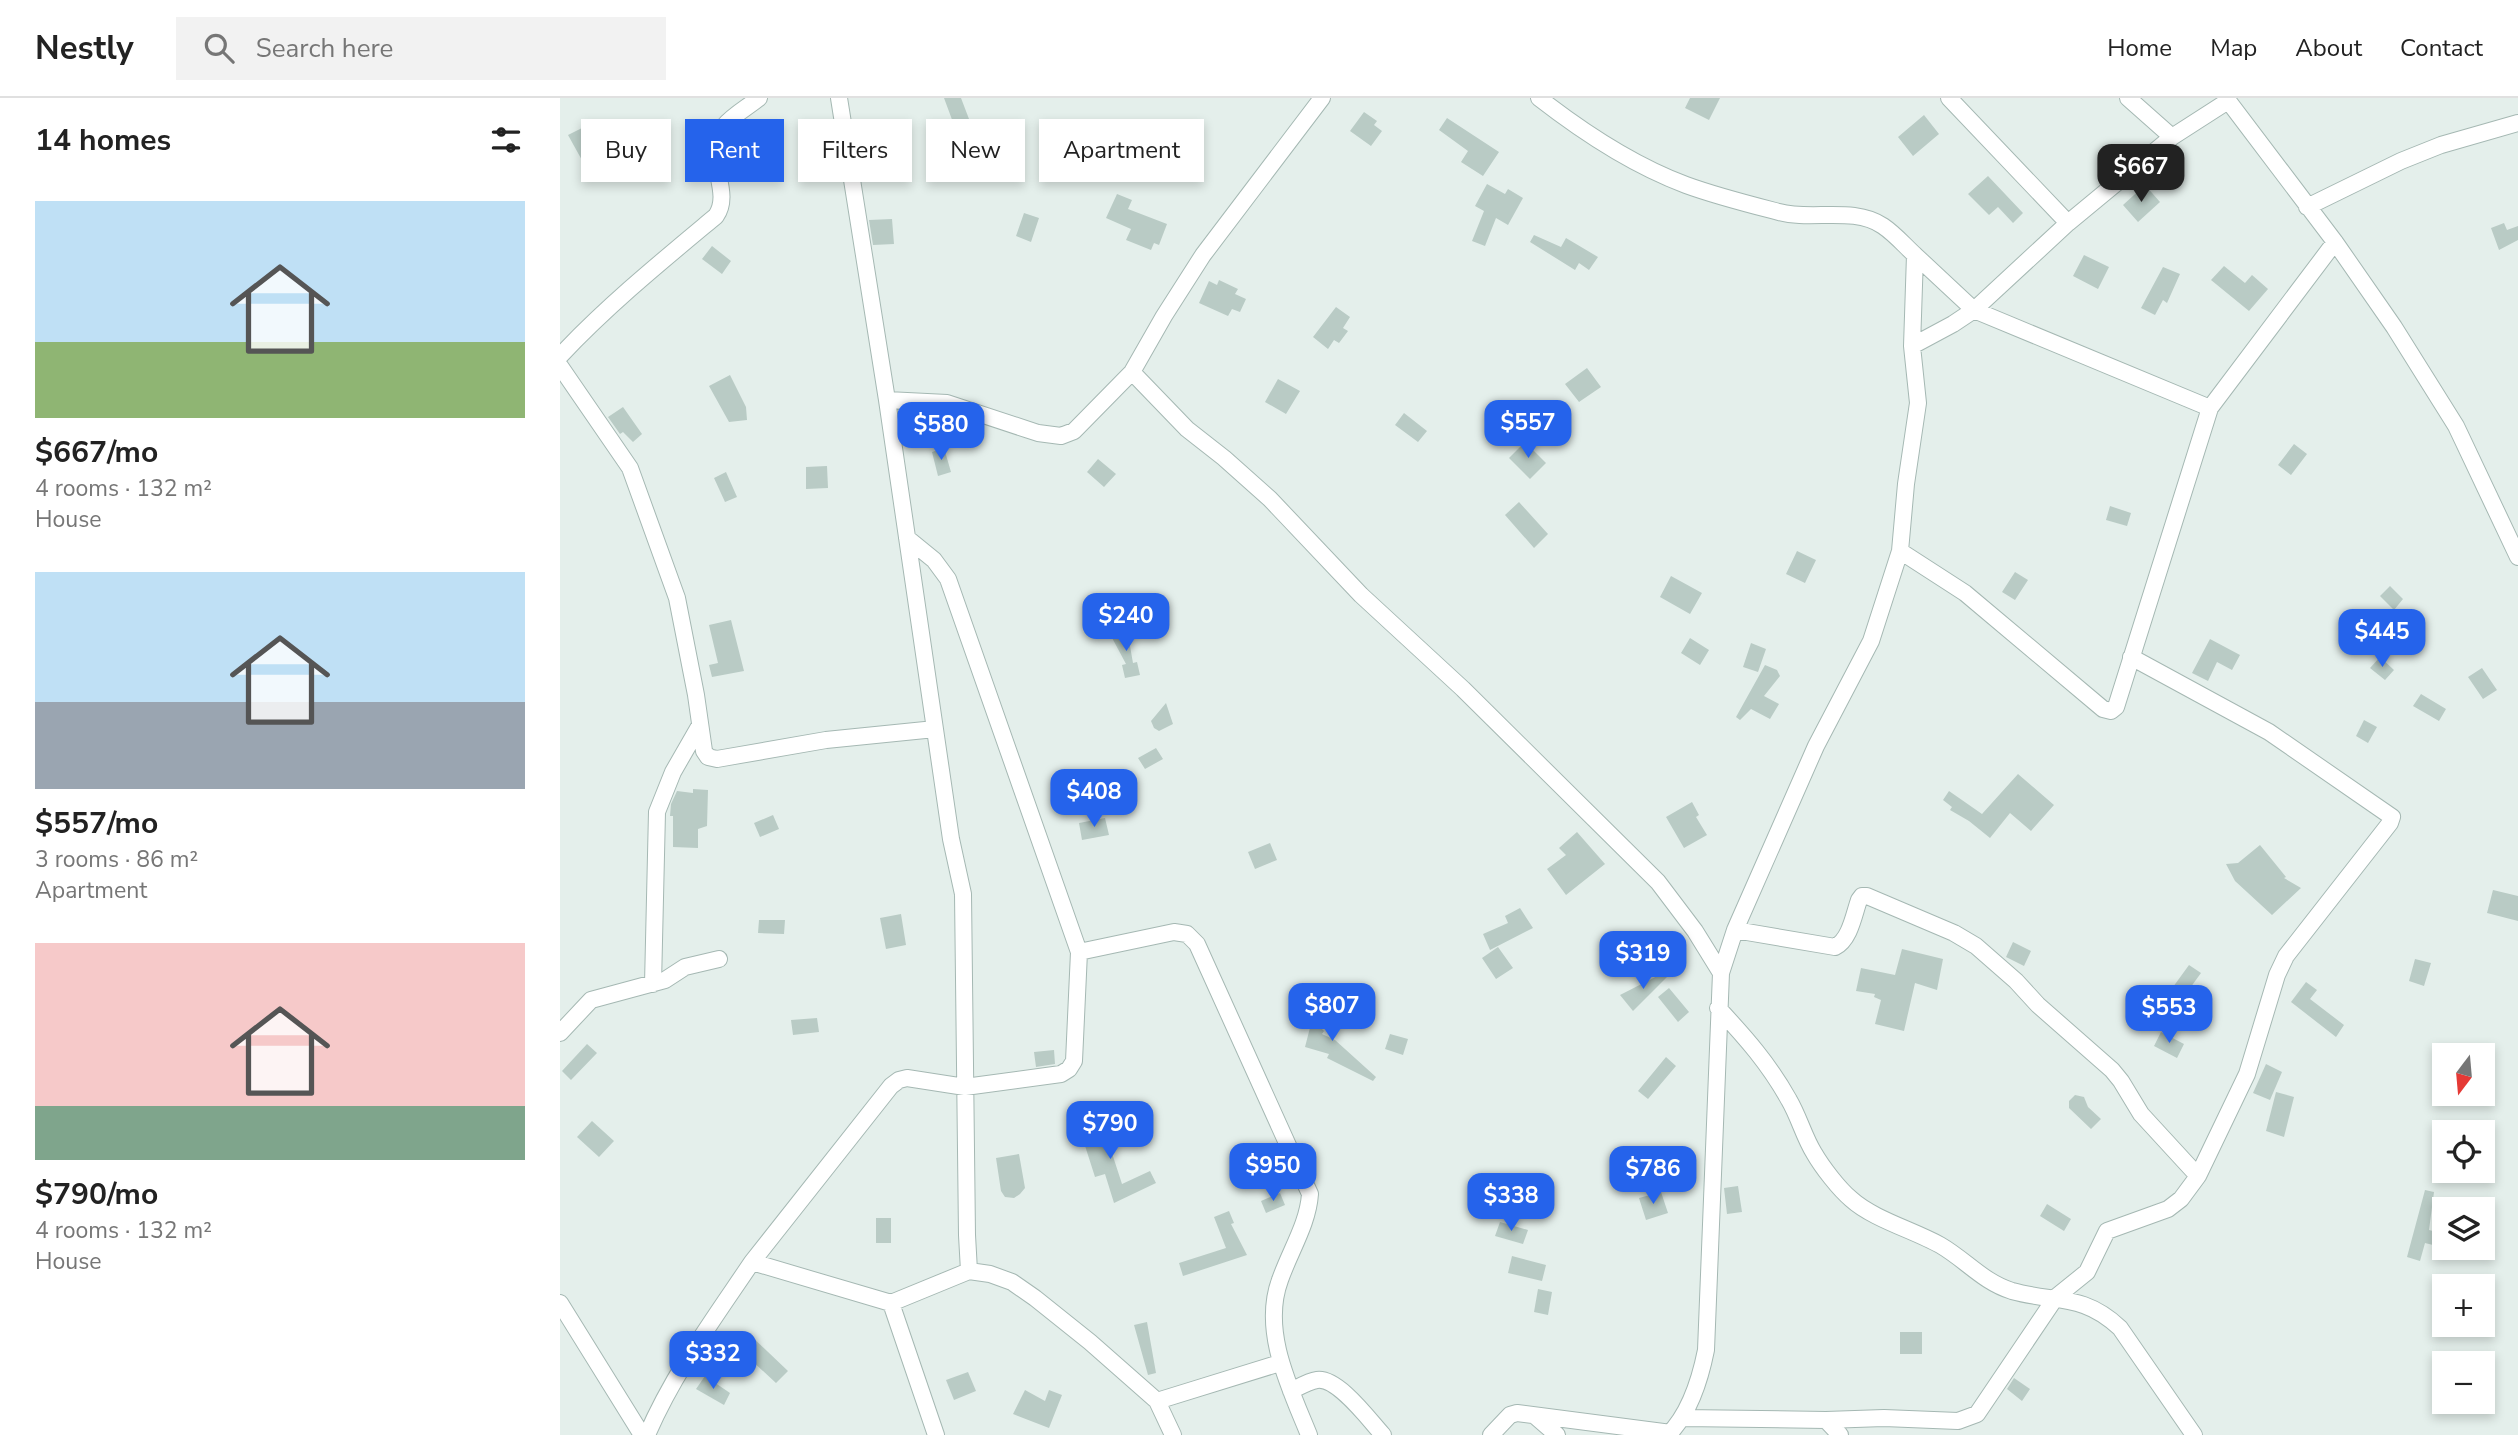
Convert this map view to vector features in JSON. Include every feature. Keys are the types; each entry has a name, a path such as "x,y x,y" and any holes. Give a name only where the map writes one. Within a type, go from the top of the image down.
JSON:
{"street":[{"path":"560,356 589,325 642,277 716,216 721,208 714,155 716,139 725,124 759,98"},
{"path":"839,98 887,400 951,839 963,894 969,1270"},
{"path":"887,400 947,403 1038,433 1061,436 1074,431 1132,372 1203,255 1322,98"},
{"path":"1539,98 1581,131 1684,184 1791,216 1846,216 1882,225 1974,310 2210,408"},
{"path":"1949,98 2068,223"},
{"path":"2127,98 2172,137"},
{"path":"1912,345 1974,310 2068,223 2172,137 2227,100 2335,242 2394,327 2456,426 2518,557"},
{"path":"2307,207 2400,161 2441,145 2518,123"},
{"path":"1900,551 1965,593 2104,709 2111,711 2116,707 2210,408 2335,242"},
{"path":"1491,1435 1510,1415 1517,1412 1670,1434 1683,1418 1701,1373 1706,1350 1721,973 1735,930 1816,746 1871,641 1900,551 1906,484 1918,403 1912,345 1915,256"},
{"path":"560,366 630,468 677,598 704,751 709,757 717,759 826,740 935,729"},
{"path":"1132,372 1187,429 1270,499 1361,595 1463,689 1649,872 1695,931 1721,973"},
{"path":"560,1303 644,1435 752,1262 891,1086 907,1078 965,1087 1061,1073 1069,1069 1074,1060 1079,952 948,579 934,560 907,538"},
{"path":"1683,1418 1968,1419 1977,1414 2056,1297 2087,1272 2107,1231 2168,1209 2181,1199 2198,1176 2247,1074 2277,975 2286,956 2392,817 2269,732 2131,657"},
{"path":"653,984 657,812 673,772 700,725"},
{"path":"1735,930 1835,947 1845,938 1859,900 1862,896 1867,896 1954,933 1976,946 2112,1070 2141,1114 2198,1176"},
{"path":"1079,952 1174,932 1187,934 1197,944 1310,1194 1304,1221 1275,1296 1274,1311 1280,1363 1309,1435"},
{"path":"560,1033 591,1000 653,984 685,967 719,959"},
{"path":"1718,1008 1763,1056 1790,1101 1814,1153 1851,1199 1943,1247 1981,1277 2012,1291 2056,1297 2095,1308 2120,1328 2194,1435"},
{"path":"752,1262 891,1303 969,1270 1012,1282 1035,1298 1157,1401 1173,1435"},
{"path":"891,1303 936,1435"},
{"path":"1157,1401 1280,1363"},
{"path":"1292,1391 1318,1379 1331,1383 1343,1392 1383,1435"},
{"path":"1535,1416 1557,1435"},
{"path":"1826,1420 1840,1435"}],"building":[{"path":"944,98 961,98 969,119 952,119"},
{"path":"1690,98 1720,98 1709,120 1685,108"},
{"path":"1364,112 1377,121 1374,125 1382,131 1371,146 1350,131"},
{"path":"1924,115 1939,134 1913,156 1898,137"},
{"path":"1447,118 1499,152 1483,176 1461,162 1468,151 1439,130"},
{"path":"581,128 581,158 568,135"},
{"path":"1988,176 2023,213 2013,223 1998,207 1989,215 1968,194"},
{"path":"1487,184 1505,194 1508,189 1523,198 1508,225 1496,218 1485,246 1472,241 1484,211 1475,206"},
{"path":"2145,185 2160,202 2138,222 2123,205"},
{"path":"1117,194 1132,200 1128,209 1167,224 1159,245 1154,243 1151,250 1126,240 1131,229 1106,218"},
{"path":"1024,213 1039,218 1031,242 1016,236"},
{"path":"892,219 894,244 873,245 869,220"},
{"path":"2504,223 2507,230 2518,226 2518,240 2499,250 2491,228"},
{"path":"1534,235 1561,247 1566,238 1598,257 1589,270 1579,263 1575,270 1530,242"},
{"path":"712,246 731,261 722,274 702,259"},
{"path":"2084,255 2109,267 2098,289 2073,276"},
{"path":"2224,266 2245,283 2252,275 2268,289 2249,311 2211,280"},
{"path":"2163,267 2180,274 2167,303 2163,300 2155,315 2141,308"},
{"path":"1219,280 1238,289 1235,294 1246,299 1240,312 1232,309 1228,316 1199,303 1209,281 1217,285"},
{"path":"1336,307 1350,317 1343,328 1348,331 1339,343 1334,340 1328,349 1313,337"},
{"path":"1587,368 1601,387 1579,402 1565,384"},
{"path":"730,375 746,407 747,420 729,422 709,386"},
{"path":"1278,379 1300,391 1286,414 1265,402"},
{"path":"623,407 642,434 633,442 623,432 620,434 608,417"},
{"path":"1404,413 1427,431 1418,442 1395,425"},
{"path":"1525,442 1546,463 1530,479 1509,458"},
{"path":"2294,444 2307,454 2291,475 2278,465"},
{"path":"944,448 951,472 938,476 932,452"},
{"path":"1098,459 1116,474 1104,487 1087,472"},
{"path":"827,466 828,488 806,489 806,467"},
{"path":"726,472 737,497 725,502 714,478"},
{"path":"1519,502 1548,534 1534,548 1505,515"},
{"path":"2110,506 2131,513 2127,526 2106,520"},
{"path":"1797,551 1816,560 1805,583 1786,574"},
{"path":"2015,572 2028,580 2015,600 2002,592"},
{"path":"1671,576 1702,593 1690,614 1660,597"},
{"path":"2390,586 2403,599 2394,610 2380,596"},
{"path":"731,620 744,671 712,677 709,665 718,663 709,625"},
{"path":"1124,627 1133,663 1137,662 1140,675 1125,678 1122,665 1126,664 1110,634"},
{"path":"1690,638 1709,650 1700,665 1681,653"},
{"path":"2210,639 2240,655 2232,670 2217,662 2208,681 2192,673"},
{"path":"1751,643 1766,649 1758,672 1743,667"},
{"path":"2380,657 2394,670 2385,680 2370,668"},
{"path":"1765,665 1777,670 1780,676 1764,696 1779,704 1770,719 1751,709 1740,720 1736,717"},
{"path":"2482,668 2497,690 2483,699 2468,677"},
{"path":"2421,694 2446,709 2439,721 2413,706"},
{"path":"1166,703 1173,724 1159,731 1151,721"},
{"path":"2364,720 2377,727 2368,743 2356,736"},
{"path":"1156,748 1163,759 1145,769 1138,758"},
{"path":"2018,774 2054,805 2031,831 2010,813 1990,838 1950,810 1952,807 1943,800 1949,791 1982,814"},
{"path":"693,789 708,790 707,826 698,829 698,848 673,847 671,804 677,791 693,793"},
{"path":"1692,802 1699,815 1696,817 1707,835 1684,848 1666,817"},
{"path":"773,815 779,829 760,837 754,823"},
{"path":"1105,818 1109,835 1082,840 1079,823"},
{"path":"1577,832 1605,864 1566,895 1547,869 1566,855 1559,848"},
{"path":"1270,843 1277,860 1255,869 1248,852"},
{"path":"2260,845 2286,877 2284,878 2301,888 2272,915 2235,881 2226,864 2238,863"},
{"path":"2493,890 2518,896 2518,921 2487,913"},
{"path":"1520,908 1533,928 1490,950 1483,934 1508,923 1505,916"},
{"path":"901,914 906,945 886,949 880,918"},
{"path":"759,920 785,920 784,934 758,933"},
{"path":"2013,942 2031,951 2024,966 2006,957"},
{"path":"1498,947 1513,968 1496,979 1482,958"},
{"path":"1902,949 1943,959 1937,990 1915,983 1904,1031 1875,1024 1881,1000 1874,997 1875,994 1856,991 1861,968 1895,975"},
{"path":"2415,959 2431,963 2424,986 2409,981"},
{"path":"2189,965 2201,973 2185,995 2173,987"},
{"path":"1671,969 1672,972 1633,1011 1620,995"},
{"path":"2306,982 2317,990 2310,999 2344,1025 2336,1037 2291,1002"},
{"path":"1669,988 1689,1012 1678,1022 1658,997"},
{"path":"1345,990 1368,998 1364,1011 1341,1002"},
{"path":"1321,1001 1333,1006 1325,1029 1320,1027 1324,1031 1322,1034 1335,1040 1376,1077 1373,1081 1327,1058 1329,1054 1305,1047 1312,1020"},
{"path":"817,1018 819,1032 793,1035 791,1020"},
{"path":"2161,1032 2184,1044 2177,1058 2154,1046"},
{"path":"1390,1034 1408,1039 1403,1055 1385,1049"},
{"path":"587,1044 597,1053 571,1080 562,1071"},
{"path":"1054,1050 1055,1064 1036,1067 1034,1052"},
{"path":"1666,1057 1676,1066 1648,1099 1638,1091"},
{"path":"2266,1064 2282,1072 2270,1100 2253,1093"},
{"path":"2276,1092 2294,1097 2284,1137 2266,1131"},
{"path":"2075,1095 2084,1097 2088,1107 2101,1119 2091,1129 2069,1108 2069,1101"},
{"path":"1106,1118 1114,1142 1109,1144 1122,1184 1150,1171 1156,1183 1114,1203 1105,1174 1095,1177 1079,1127"},
{"path":"592,1121 614,1141 599,1157 577,1137"},
{"path":"1019,1154 1025,1188 1014,1198 1005,1197 1001,1191 996,1158"},
{"path":"1677,1166 1679,1181 1653,1184 1651,1169"},
{"path":"1488,1186 1499,1193 1487,1214 1475,1207"},
{"path":"1738,1186 1742,1212 1727,1214 1724,1188"},
{"path":"2425,1190 2434,1192 2429,1230 2432,1231 2432,1245 2425,1243 2420,1261 2407,1257"},
{"path":"1661,1192 1668,1213 1646,1220 1639,1198"},
{"path":"1280,1193 1285,1205 1266,1213 1261,1201"},
{"path":"2047,1204 2071,1219 2064,1231 2040,1216"},
{"path":"1229,1211 1234,1223 1231,1224 1247,1255 1183,1276 1179,1263 1226,1248 1214,1217"},
{"path":"876,1218 891,1218 891,1243 876,1243"},
{"path":"1500,1222 1528,1230 1523,1244 1495,1236"},
{"path":"1512,1256 1546,1265 1542,1281 1508,1273"},
{"path":"1538,1289 1552,1292 1548,1315 1534,1312"},
{"path":"1147,1322 1156,1373 1148,1375 1134,1325"},
{"path":"747,1332 788,1371 776,1383 736,1346"},
{"path":"1900,1332 1922,1332 1922,1354 1900,1354"},
{"path":"968,1372 976,1391 954,1400 946,1380"},
{"path":"705,1376 730,1393 724,1405 696,1389"},
{"path":"2014,1378 2030,1389 2022,1401 2007,1389"},
{"path":"1025,1390 1045,1401 1049,1390 1062,1395 1049,1428 1013,1414"}]}
